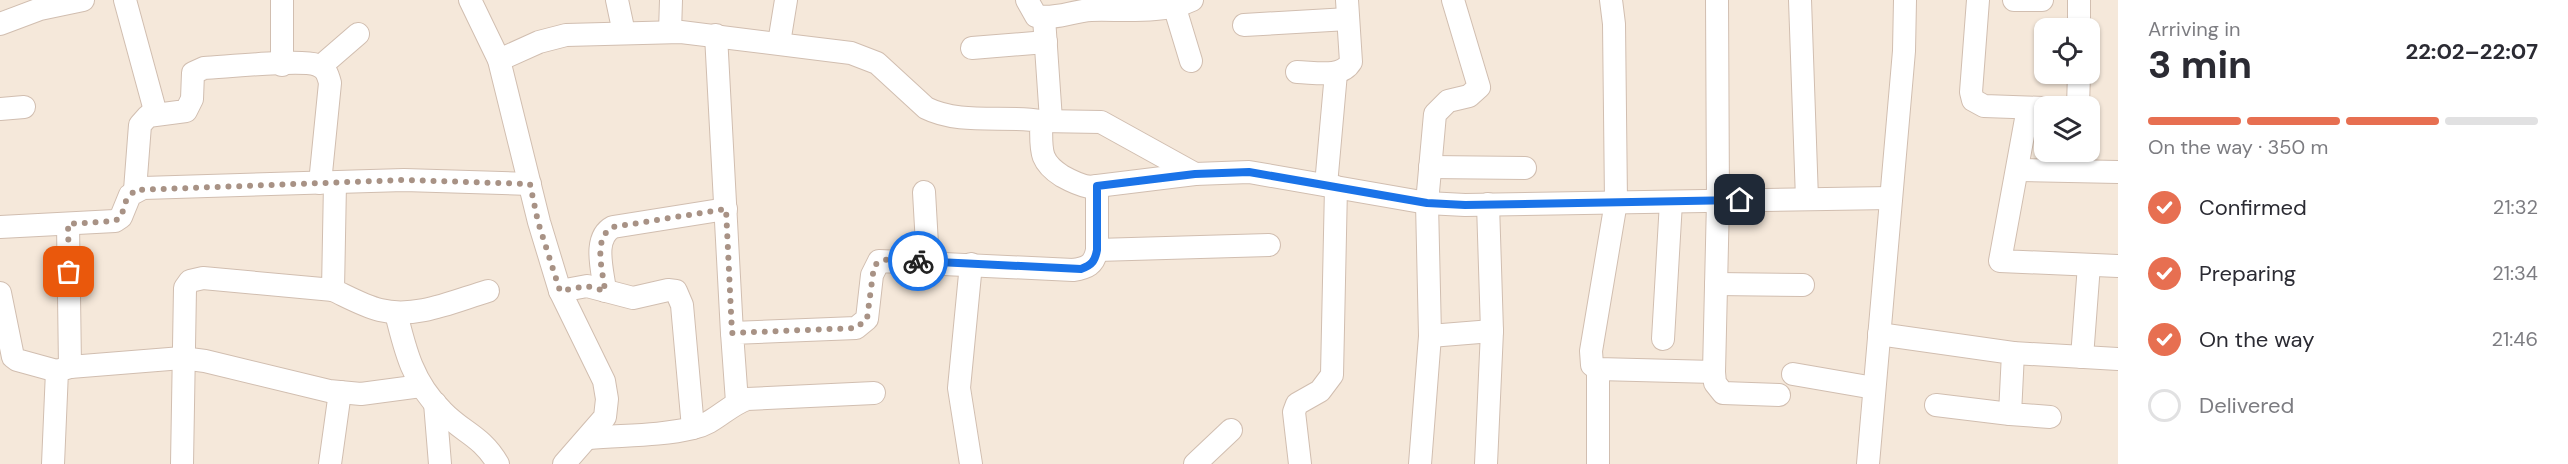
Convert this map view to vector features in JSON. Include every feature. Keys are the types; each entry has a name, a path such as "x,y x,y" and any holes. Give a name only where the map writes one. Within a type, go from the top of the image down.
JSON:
{"street":[{"path":"125,0 156,114"},
{"path":"282,0 282,65"},
{"path":"470,0 500,60 538,222 560,291 604,381 607,399 605,417 564,464"},
{"path":"617,0 624,33"},
{"path":"670,32 671,0"},
{"path":"779,43 786,0"},
{"path":"1027,0 1036,16 1044,18 1090,10 1123,11 1183,2 1191,61"},
{"path":"1420,464 1430,336 1427,203 1436,114 1440,106 1448,101 1469,96 1479,87 1453,0"},
{"path":"1598,464 1598,369 1590,359 1616,202 1614,24 1611,0"},
{"path":"1717,0 1718,201 1714,384 1723,393 1779,395"},
{"path":"1800,0 1807,200"},
{"path":"1868,464 1904,51 1905,0"},
{"path":"1978,0 1971,92 1973,100 1984,106 2034,108"},
{"path":"2014,0 2048,0"},
{"path":"2079,0 2079,18"},
{"path":"0,24 69,2"},
{"path":"1244,25 1348,9 1351,62 1348,68 1336,73 1297,72"},
{"path":"1044,18 1046,121 1042,156 1047,167 1075,183 1097,186 1195,174 1249,172 1427,203 1891,198"},
{"path":"500,60 554,37 670,32 779,43 866,57 888,70 926,108 944,115 1101,122 1195,174"},
{"path":"321,66 358,34"},
{"path":"716,35 737,402"},
{"path":"972,48 1046,42"},
{"path":"0,227 115,221 121,217 126,201 135,190 140,125 144,119 156,114 186,111 192,99 190,78 198,69 315,64 321,66 327,73 330,83 327,183 333,290"},
{"path":"1300,464 1294,412 1297,404 1320,392 1332,375 1331,186 1336,73"},
{"path":"0,109 24,107"},
{"path":"2034,115 2018,170 2000,261 2118,266"},
{"path":"1430,167 1525,168"},
{"path":"2018,170 2118,172"},
{"path":"135,190 404,180 530,184"},
{"path":"732,333 856,328 867,319 872,275 879,261 1073,270 1089,266 1095,260 1097,250 1097,186"},
{"path":"924,192 928,262"},
{"path":"1663,339 1671,201"},
{"path":"1486,464 1492,331 1488,204"},
{"path":"605,291 600,243 607,230 613,227 726,209"},
{"path":"53,464 64,369 68,224"},
{"path":"1097,250 1269,245"},
{"path":"971,264 960,388 971,464"},
{"path":"2082,357 2089,265"},
{"path":"182,464 182,358 185,288 196,278 333,290 364,305 396,313 426,310 488,291"},
{"path":"1716,284 1803,285"},
{"path":"560,291 586,286 633,298 668,290 680,296 693,428"},
{"path":"0,293 14,357 26,363 64,369 182,358 205,361 340,392 428,395"},
{"path":"396,313 409,363 428,395 451,419 482,441 498,464"},
{"path":"1430,336 1492,331"},
{"path":"1879,334 2013,353 2118,359"},
{"path":"2010,414 2013,353"},
{"path":"1598,369 1714,372"},
{"path":"1793,374 1874,388"},
{"path":"330,464 340,392"},
{"path":"589,438 693,428 717,418 737,402 747,399 874,393"},
{"path":"428,395 440,464"},
{"path":"1936,405 2050,417"},
{"path":"1195,464 1231,430"}],"shaded area":[{"path":"0,0 2118,0 2118,464 0,464"}],"way so far":[{"path":"69,272 68,224 115,221 121,217 126,201 135,190 404,180 530,184 538,222 560,291 586,286 605,291 600,243 603,234 613,227 726,209 732,333 752,330 856,328 867,319 874,266 879,261 918,261"}],"route":[{"path":"918,261 1081,269 1089,266 1095,260 1097,250 1097,186 1195,174 1263,173 1427,203 1465,205 1740,200"}]}
